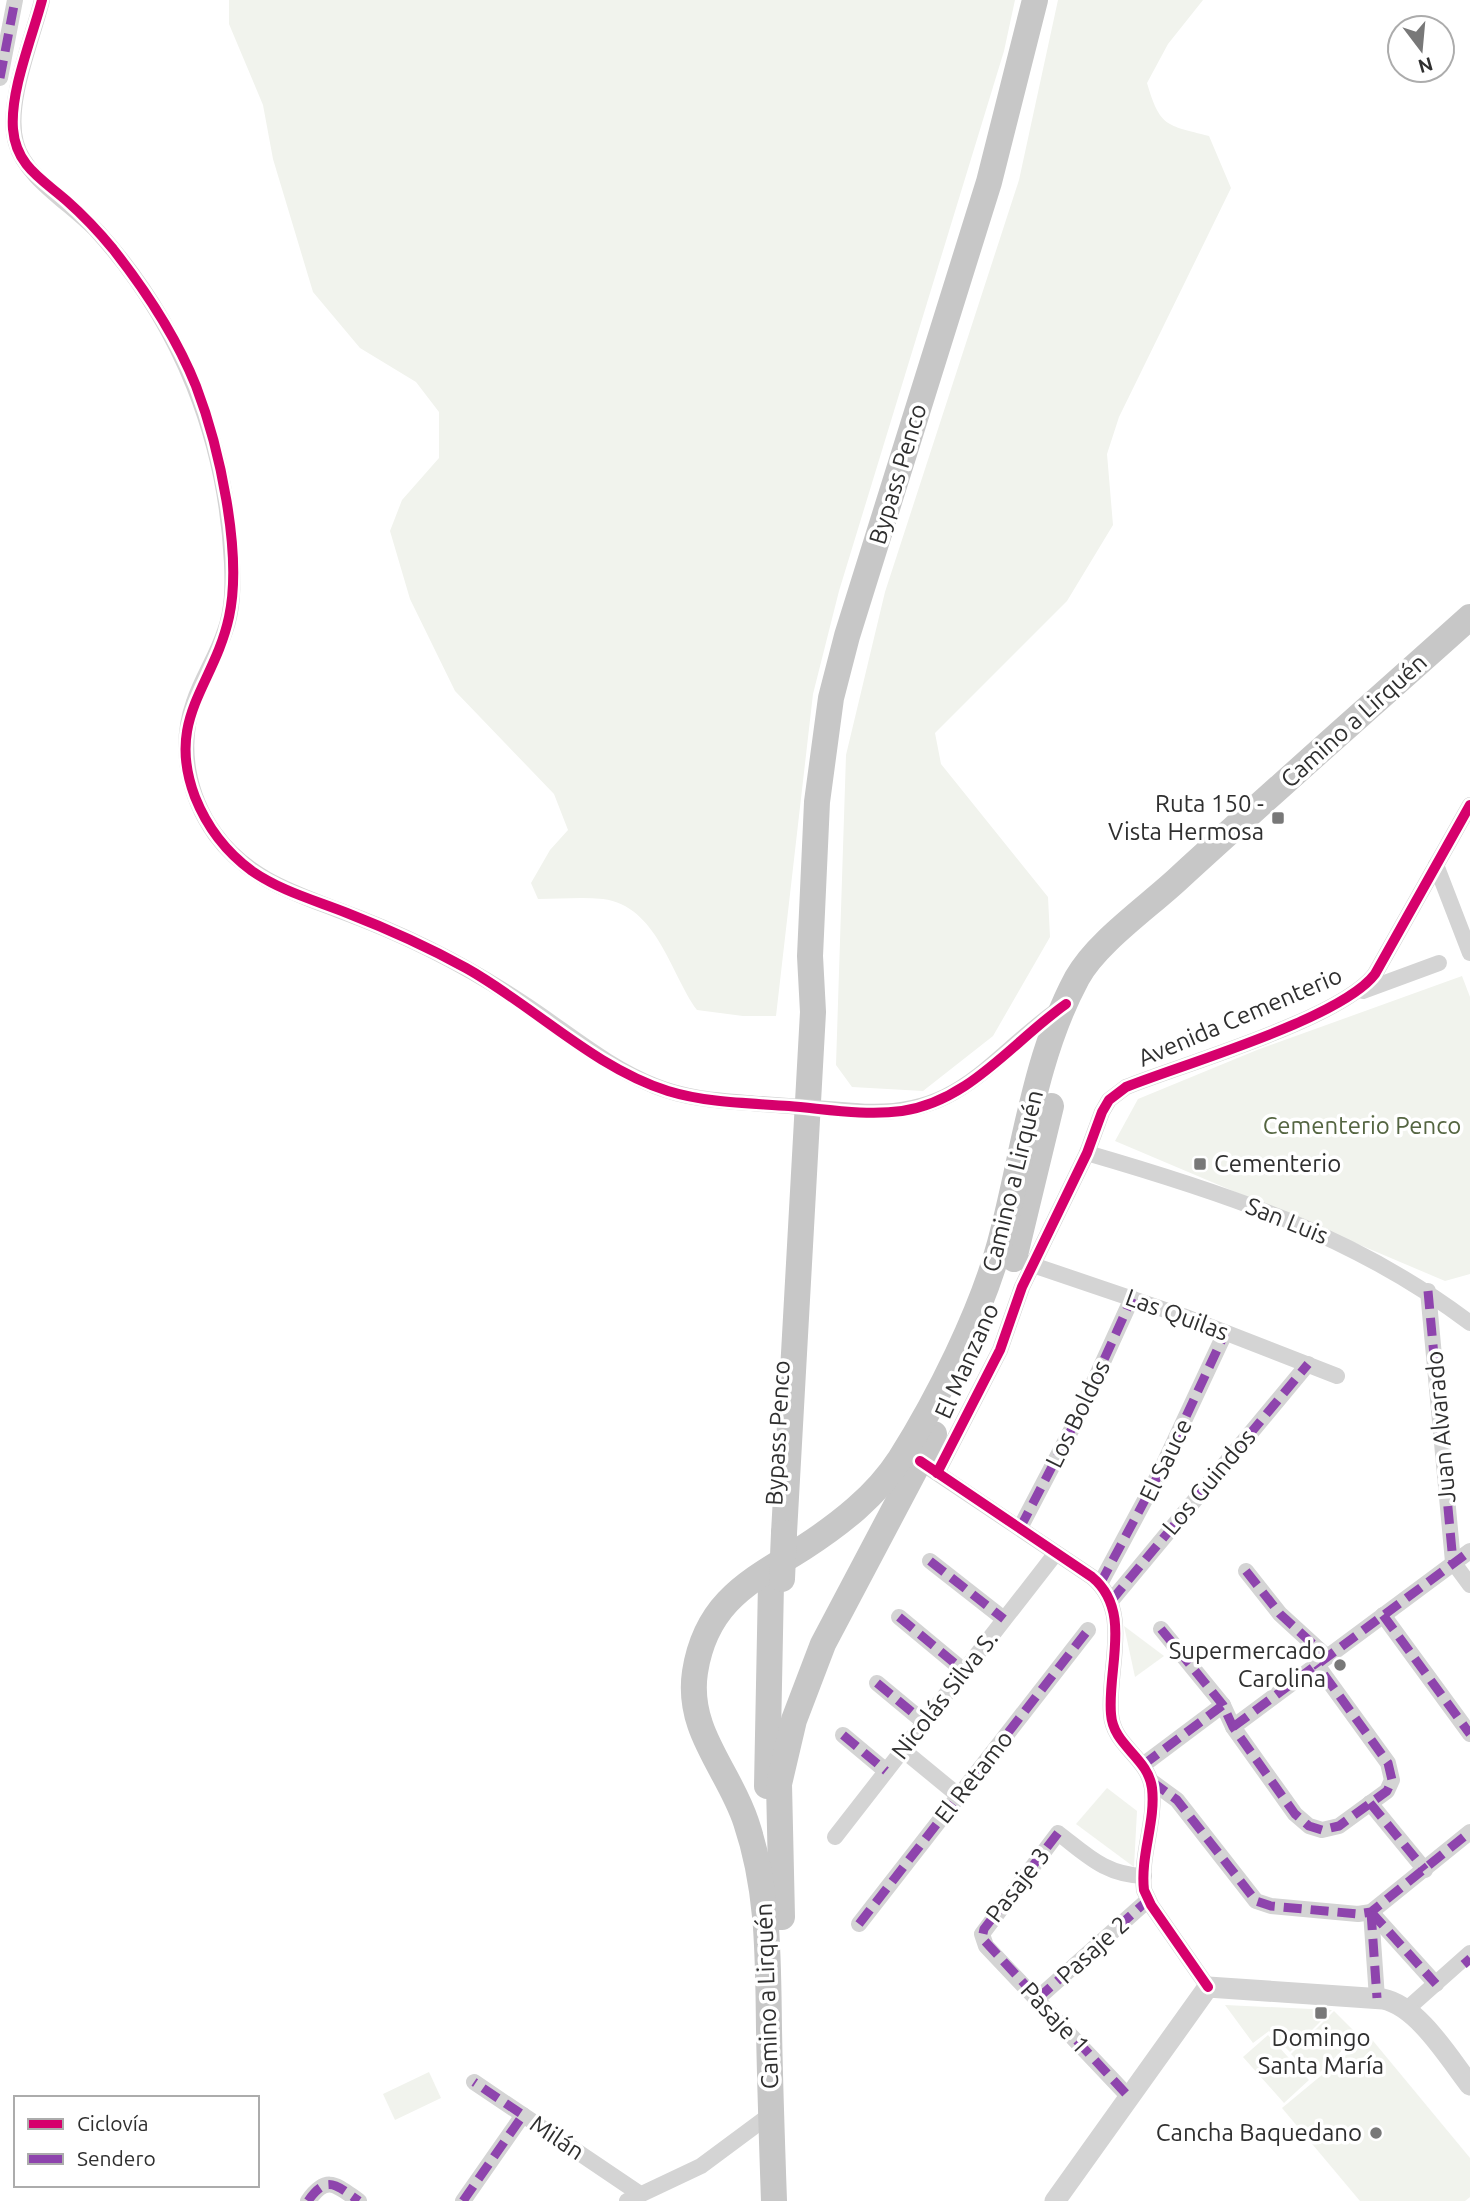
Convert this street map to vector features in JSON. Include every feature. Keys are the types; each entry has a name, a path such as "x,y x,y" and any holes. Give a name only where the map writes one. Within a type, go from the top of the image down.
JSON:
{"main road":[{"name":"Bypass Penco","path":"767,1910 776,1581 803,1001 810,957 819,781 831,698 989,182 1035,0"},
{"name":"Camino a Lirquén","path":"774,2201 767,1910 745,1818 709,1751 698,1721 694,1684 699,1653 711,1625 732,1595 847,1516 888,1476 909,1444 960,1346 989,1279 1041,1068 1082,971 1096,955 1470,617"},
{"name":"Camino a Lirquén","path":"789,2201 779,1784 794,1720 812,1668 928,1467 989,1325 1023,1262 1062,1058 1066,1004"},
{"name":"Bypass Penco","path":"776,1581 779,1784"}],"street":[{"path":"0,78 15,0"},
{"path":"42,0 13,113 14,136 20,157 31,172 71,205 101,235 156,309 195,384 220,471 231,549 231,607 224,636 194,702 186,743 192,787 215,834 240,861 270,882 378,925 469,970 639,1079 696,1098 855,1111 901,1111 942,1100 978,1077 1066,1004"},
{"name":"Avenida Cementerio","path":"1357,993 1375,974 1470,805"},
{"path":"1436,865 1463,916 1470,953"},
{"name":"Avenida Cementerio","path":"1023,1262 1087,1153 1105,1106 1120,1090 1269,1032 1357,993 1439,963"},
{"name":"San Luis","path":"1087,1153 1169,1177 1323,1235 1390,1267 1428,1291 1470,1323"},
{"name":"Las Quilas","path":"1023,1262 1132,1298 1337,1376"},
{"name":"Juan Alvarado","path":"1428,1291 1453,1562"},
{"name":"Los Boldos","path":"1020,1528 1078,1417 1132,1298"},
{"name":"El Sauce","path":"1100,1584 1161,1470 1225,1332"},
{"name":"Los Guindos","path":"1111,1601 1308,1364"},
{"path":"928,1467 1100,1584 1111,1601 1115,1620 1112,1721 1123,1743 1143,1765 1151,1781 1153,1796 1144,1875 1148,1900 1208,1987"},
{"path":"1233,1727 1470,1551"},
{"name":"Nicolás Silva S.","path":"835,1837 1056,1553"},
{"path":"930,1561 1004,1619"},
{"path":"1453,1562 1470,1585"},
{"path":"1161,1629 1223,1705 1233,1727 1295,1814 1309,1826 1322,1830 1339,1826 1390,1786 1391,1768 1322,1661 1246,1571"},
{"path":"1383,1615 1470,1734"},
{"path":"899,1617 964,1671"},
{"name":"El Retamo","path":"859,1924 1088,1630"},
{"path":"877,1683 925,1722"},
{"path":"1143,1765 1223,1705"},
{"path":"843,1735 886,1771"},
{"path":"902,1750 959,1796"},
{"path":"1151,1781 1177,1800 1256,1901 1271,1906 1358,1914 1371,1912 1470,1832"},
{"path":"1370,1803 1425,1870"},
{"name":"Pasaje 3","path":"982,1938 984,1929 1058,1833 1109,1870 1119,1874 1144,1875"},
{"name":"Pasaje 2","path":"1037,1999 1148,1900"},
{"path":"1371,1912 1436,1983"},
{"path":"1371,1912 1377,1998"},
{"name":"Pasaje 1","path":"982,1938 1129,2097"},
{"path":"1407,2009 1468,1959"},
{"path":"1208,1987 1390,2000 1407,2009 1470,2085"},
{"path":"1055,2201 1208,1987"},
{"name":"Milán","path":"474,2082 633,2197"},
{"path":"633,2197 701,2166 771,2114"},
{"path":"463,2201 523,2115"},
{"path":"308,2201 316,2189 326,2184 338,2186 359,2201"}],"green space":[{"path":"229,0 1015,0 1004,51 839,591 813,694 776,1016 743,1016 697,1010 649,927 637,914 621,904 595,898 538,899 531,883 550,850 568,830 554,794 455,691 410,599 390,531 402,500 439,458 439,412 416,382 360,348 313,292 273,159 263,105 229,24"},
{"path":"1058,0 1203,0 1168,44 1147,83 1156,108 1167,122 1209,136 1231,188 1119,417 1107,454 1113,525 1067,601 935,733 941,764 1048,897 1050,937 993,1036 923,1091 852,1087 836,1065 846,755 885,592 1019,180"},
{"name":"Cementerio Penco","path":"1462,976 1470,997 1470,1274 1445,1281 1115,1141 1138,1099 1257,1050"},
{"path":"1124,1626 1164,1656 1135,1677"},
{"path":"1107,1788 1137,1811 1134,1867 1076,1824"},
{"path":"1225,2005 1332,2010 1290,2052 1269,2031 1253,2043"},
{"path":"1334,2011 1358,2035 1314,2078 1291,2054"},
{"path":"1268,2035 1309,2080 1284,2103 1243,2057"},
{"name":"Cancha Baquedano","path":"1369,2036 1470,2158 1470,2197 1465,2201 1360,2201 1282,2108"},
{"path":"429,2072 441,2098 395,2120 383,2094"}],"marked path":[{"path":"0,78 15,0"},
{"path":"1428,1291 1453,1562"},
{"path":"1020,1528 1078,1417 1132,1298"},
{"path":"1100,1584 1161,1470 1225,1333"},
{"path":"1111,1601 1308,1364"},
{"path":"1233,1727 1470,1551"},
{"path":"930,1561 1004,1619"},
{"path":"1246,1571 1280,1614 1327,1657"},
{"path":"1383,1615 1470,1734"},
{"path":"899,1617 964,1671"},
{"path":"1161,1629 1223,1705 1233,1727 1295,1814 1309,1826 1322,1830 1339,1826 1387,1791 1392,1780 1388,1763 1317,1665"},
{"path":"859,1924 1088,1630"},
{"path":"877,1683 924,1722"},
{"path":"1143,1765 1223,1705"},
{"path":"843,1735 886,1771"},
{"path":"1151,1781 1177,1800 1256,1901 1271,1906 1358,1914 1371,1912 1470,1832"},
{"path":"1370,1803 1425,1870"},
{"path":"1058,1833 984,1929 982,1938 1129,2097"},
{"path":"1037,1999 1148,1900"},
{"path":"1371,1912 1436,1984"},
{"path":"1371,1912 1377,1998"},
{"path":"1464,1958 1470,1965"},
{"path":"463,2201 523,2115 474,2082"},
{"path":"308,2201 326,2185 338,2187 359,2201"}],"cycle path":[{"path":"42,0 15,98 13,129 19,153 32,171 79,212 108,243 159,314 196,386 220,469 231,532 233,591 222,641 195,703 186,745 187,769 195,797 211,829 234,856 274,884 393,932 466,968 614,1067 668,1091 698,1098 860,1112 902,1111 926,1105 970,1083 1066,1004"},
{"name":"El Manzano","path":"937,1473 1000,1350 1022,1287 1087,1153 1109,1100 1126,1087 1259,1039 1330,1007 1357,991 1375,974 1470,805"},
{"path":"920,1461 1092,1577 1104,1591 1112,1606 1115,1623 1111,1696 1113,1725 1144,1768 1152,1788 1144,1890 1151,1905 1208,1987"}],"place":[{"name":"Ruta 150 - Vista Hermosa","path":"1278,818"},
{"name":"Cementerio","path":"1200,1164"},
{"name":"Supermercado Carolina","path":"1340,1665"},
{"name":"Domingo Santa María","path":"1321,2013"},
{"name":"Cancha Baquedano","path":"1376,2133"}]}
